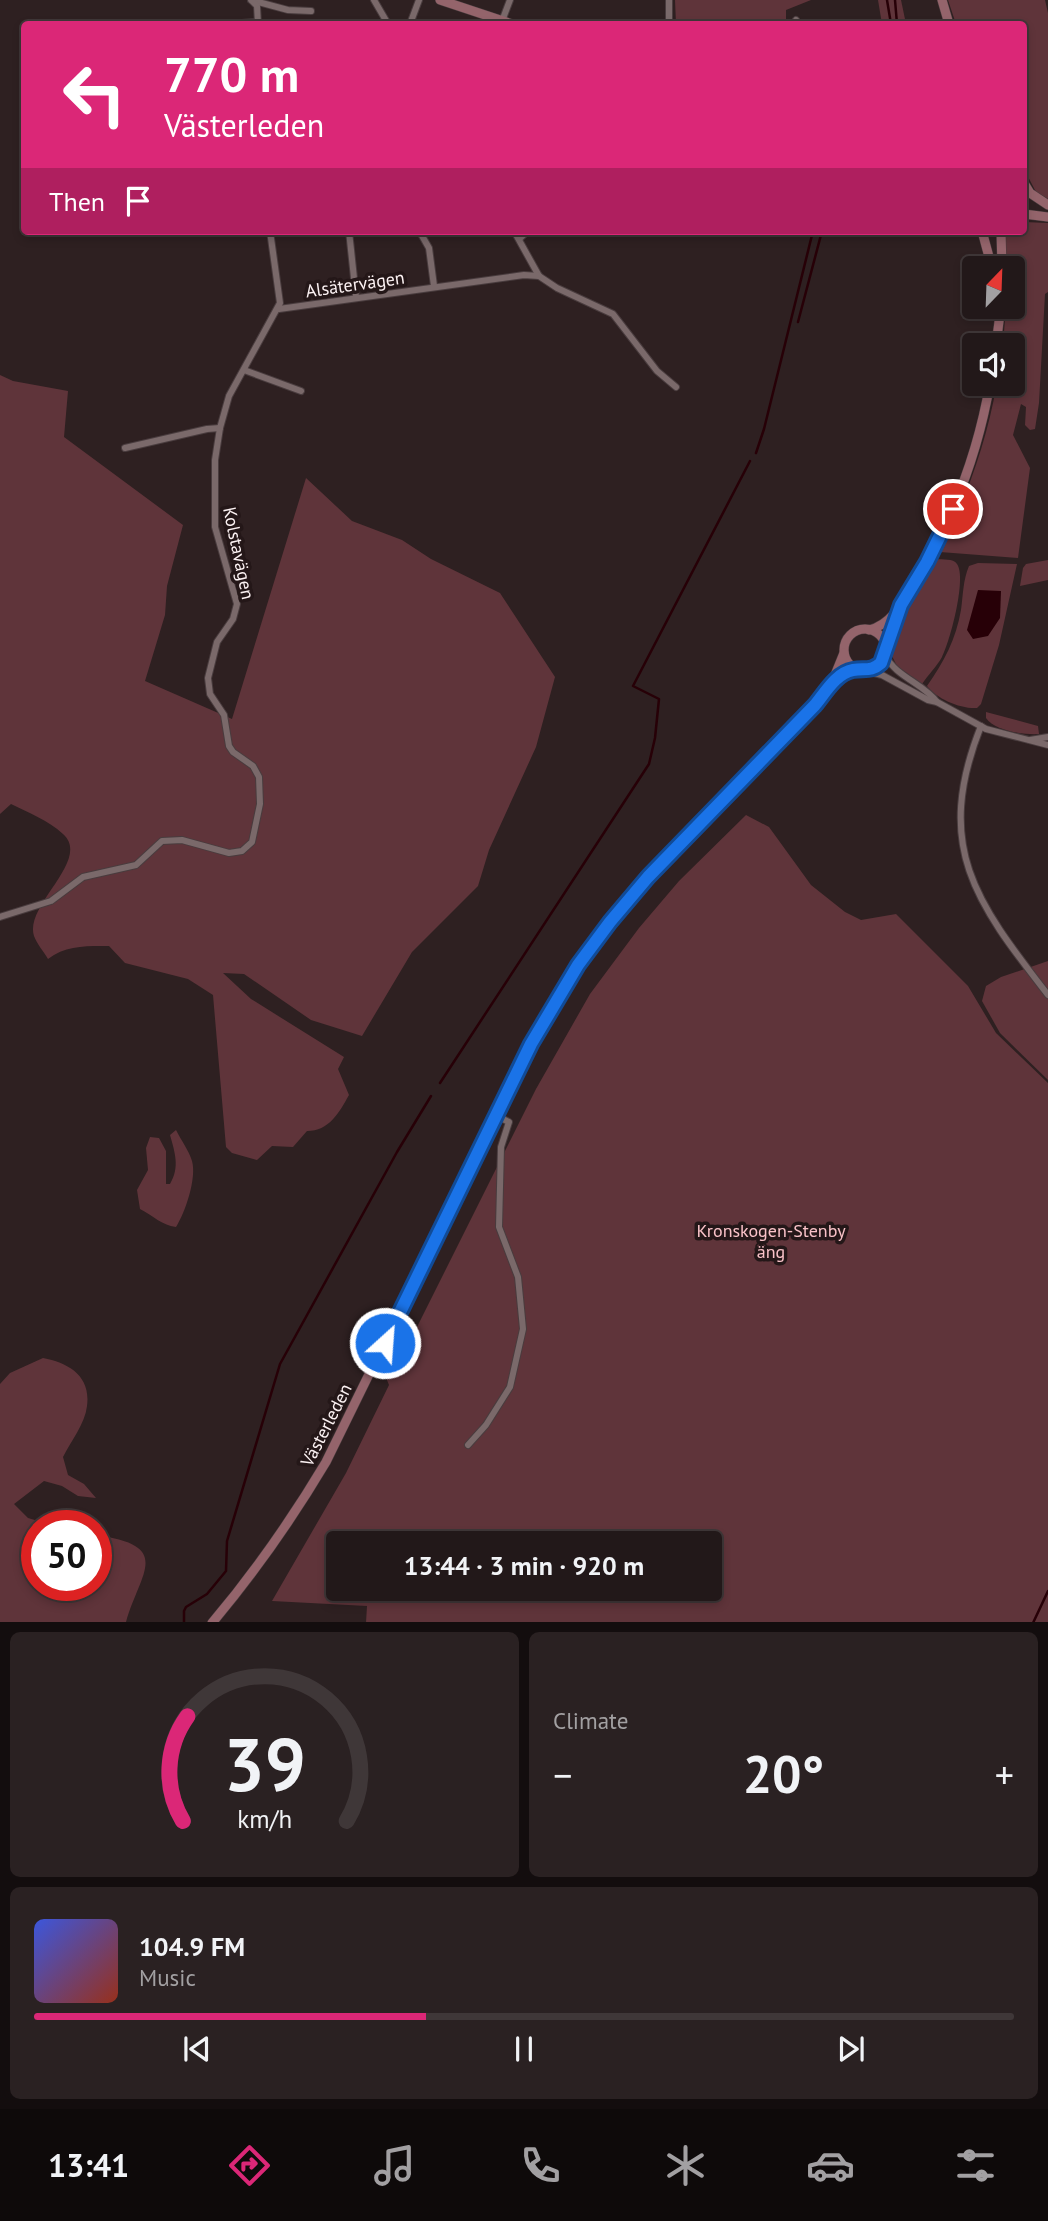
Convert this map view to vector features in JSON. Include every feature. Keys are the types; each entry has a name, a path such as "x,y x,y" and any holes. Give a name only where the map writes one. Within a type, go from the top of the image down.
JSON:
{"main road":[{"path":"440,0 502,21"},
{"path":"942,0 949,21"},
{"path":"1027,188 1048,205"},
{"path":"1027,214 1048,217"},
{"path":"983,235 989,256"},
{"path":"1001,235 1002,256"},
{"path":"901,605 878,666 862,670 849,663 844,653 845,643 851,635 886,622 901,605 927,562 961,490 985,415 988,396"},
{"path":"869,630 878,635 885,651"},
{"name":"Västerleden","path":"830,686 844,653"},
{"name":"Västerleden","path":"212,1622 266,1556 326,1462 495,1115 547,1014 578,965 648,877 815,705 830,686 843,675 862,670"}],"street":[{"path":"251,0 288,10 311,11"},
{"path":"251,0 257,6 258,21"},
{"path":"374,0 386,21"},
{"path":"411,21 419,0"},
{"path":"502,21 510,0"},
{"path":"669,0 669,21"},
{"path":"271,235 279,309"},
{"path":"349,235 356,297"},
{"path":"422,235 429,248 434,286"},
{"path":"516,235 539,276 557,288 613,314 657,371 676,387"},
{"path":"519,239 524,235"},
{"name":"Alsätervägen","path":"279,309 434,286 524,275 539,276"},
{"name":"Kolstavägen","path":"0,916 51,901 83,877 135,866 162,841 182,841 229,853 242,851 252,842 260,804 261,782 253,766 229,746 224,715 210,694 208,686 208,674 215,649 236,613 237,604 215,527 214,473 220,428 229,396 279,309"},
{"path":"243,370 301,391"},
{"path":"125,448 220,428"},
{"path":"885,651 896,670 932,695 937,702"},
{"path":"862,670 882,675 981,726 1007,736 1048,745"},
{"path":"981,726 961,797 960,833 964,859 973,886 987,910 1048,995"},
{"path":"1028,741 1048,737"},
{"path":"468,1445 486,1425 510,1387 523,1329 518,1277 499,1227 501,1147 509,1122 495,1115"}],"green space":[{"path":"675,0 811,0 786,10 786,21 676,21"},
{"path":"878,0 901,0 905,21 882,21"},
{"path":"948,0 1045,0 1048,13 1048,199 1036,192 1027,175 1027,21 955,21"},
{"path":"1027,222 1048,223 1048,292 1045,294 1035,429 1030,430 1025,425 1026,407 1021,404 1013,435 1030,468 1018,558 940,552 974,469 994,396 1025,396 1025,333 1004,333 1005,319 1026,318 1026,256 1005,256 1004,235 1027,235"},
{"path":"0,375 13,381 68,391 64,437 183,525 167,586 165,615 145,681 232,719 306,478 352,521 402,540 431,559 500,593 555,677 536,747 489,850 478,886 412,952 362,1036 311,1020 244,974 223,973 251,999 344,1057 338,1069 349,1095 337,1114 321,1128 307,1131 293,1147 272,1146 257,1160 232,1153 226,1147 213,995 188,979 125,963 109,946 69,949 48,959 34,936 38,911 64,870 70,845 63,834 51,825 11,804 0,814"},
{"path":"936,559 950,560 957,564 960,571 959,596 945,649 922,684 897,666 890,652 906,611"},
{"path":"1048,560 1048,580 1020,586 1026,564"},
{"path":"978,563 1017,564 999,645 981,704 977,708 970,708 943,699 927,686 953,640 969,566"},
{"path":"986,712 1038,726 1039,734 1003,729 986,718"},
{"name":"Kronskogen-Stenby äng","path":"746,815 769,827 811,885 845,912 861,920 896,914 968,986 996,1033 1048,1083 1048,1622 366,1622 367,1606 272,1601 346,1473 389,1385 385,1375 401,1341 413,1335 536,1089 590,994 639,928 679,881"},
{"path":"1048,961 1048,1080 1000,1033 982,1001 986,986 1001,977"},
{"path":"176,1130 192,1161 193,1177 183,1213 176,1227 140,1209 137,1190 148,1170 146,1148 150,1137 159,1138 166,1151 166,1184 170,1184 176,1166 170,1135"},
{"path":"43,1358 69,1367 82,1379 87,1396 86,1413 63,1457 68,1475 84,1484 96,1498 78,1496 62,1486 44,1481 14,1504 21,1511 21,1601 112,1601 112,1538 136,1546 143,1554 146,1564 126,1622 0,1622 0,1384 10,1373"}],"shaded area":[{"path":"978,590 1001,591 1000,618 988,636 973,639 967,630"}],"waterway":[{"path":"887,0 890,21"},
{"path":"895,0 897,21"},
{"path":"756,453 812,235"},
{"path":"798,322 821,235"},
{"path":"440,1083 649,764 659,699 633,686 750,461"},
{"path":"184,1622 186,1607 207,1594 226,1571 227,1541 280,1364 397,1152 431,1096"},
{"path":"1033,1622 1048,1591"}],"route":[{"path":"385,1343 531,1044 578,965 648,877 838,678 857,669 873,669 881,663 901,605 927,562 953,509"}]}
